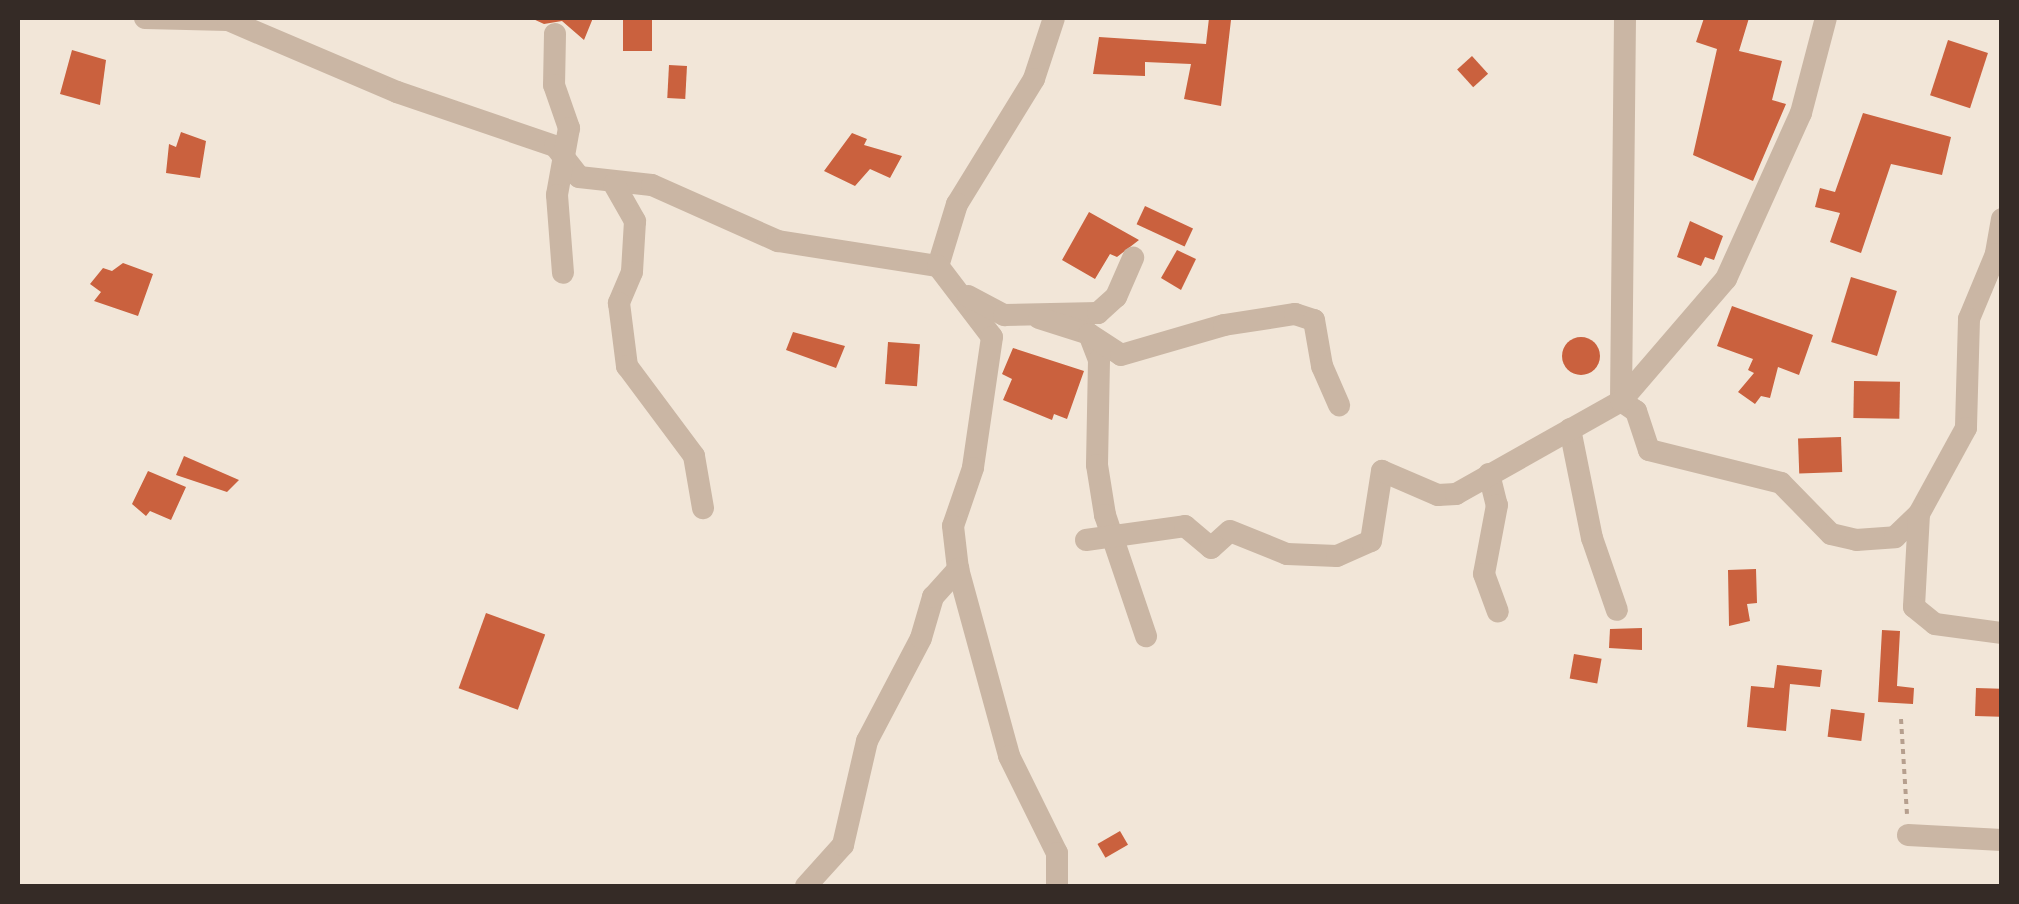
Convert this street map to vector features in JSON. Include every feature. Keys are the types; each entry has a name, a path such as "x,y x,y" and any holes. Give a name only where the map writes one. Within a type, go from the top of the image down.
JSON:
{"street":[{"path":"145,18 228,20 397,92 555,146 566,166 579,177 614,184 652,185 809,249 938,266 965,294 992,336 973,468 954,526 958,568 1009,756 1057,853 1057,886"},
{"path":"938,266 957,204 1034,78 1054,18"},
{"path":"1621,400 1625,18"},
{"path":"1086,540 1185,526 1211,548 1230,531 1287,554 1336,556 1372,541 1382,471 1438,495 1456,494 1621,400 1726,280 1801,113 1826,18"},
{"path":"555,34 550,59 569,128 566,166 557,194 563,273"},
{"path":"614,184 636,221 632,272 619,303 627,366 694,456 704,508"},
{"path":"2002,218 1996,254 1969,319 1966,428 1919,514 1914,607 1936,624 2002,633"},
{"path":"965,294 1004,316 1098,314 1116,297 1133,258"},
{"path":"1040,318 1090,334 1121,355 1180,334 1295,314 1314,320 1322,366 1339,405"},
{"path":"1090,334 1099,360 1098,466 1110,537 1146,636"},
{"path":"1621,400 1636,412 1649,450 1780,483 1830,534 1880,542 1919,514"},
{"path":"1570,429 1592,538 1618,610"},
{"path":"1488,474 1498,505 1484,574 1498,612"},
{"path":"806,886 844,844 867,740 921,638 932,596 958,568"},
{"path":"1908,835 2002,840"}],"path":[{"path":"1901,719 1908,835"}],"building":[{"path":"531,18 593,18 584,40 562,21 544,24"},
{"path":"623,18 652,18 652,51 623,51"},
{"path":"1209,18 1231,20 1221,106 1184,99 1191,64 1145,62 1145,76 1093,74 1099,37 1206,44"},
{"path":"1704,18 1749,18 1739,51 1782,61 1772,100 1786,104 1753,181 1693,155 1717,49 1696,42"},
{"path":"1948,40 1988,53 1970,108 1930,95"},
{"path":"72,50 106,60 100,105 60,94"},
{"path":"1472,56 1488,74 1473,87 1457,69"},
{"path":"669,65 687,66 685,99 667,98"},
{"path":"1863,113 1951,137 1942,175 1891,164 1861,253 1830,242 1840,213 1815,207 1820,188 1835,192"},
{"path":"181,132 206,141 200,178 166,173 169,144 176,147"},
{"path":"852,133 867,139 864,145 902,156 890,178 870,169 855,186 824,171"},
{"path":"1145,206 1193,228 1185,247 1137,224"},
{"path":"1089,212 1139,240 1117,257 1110,254 1095,279 1062,260"},
{"path":"1690,221 1723,236 1714,260 1705,257 1701,266 1677,257"},
{"path":"1177,250 1196,259 1181,290 1161,278"},
{"path":"123,263 153,274 138,316 94,301 101,292 90,284 103,268 112,271"},
{"path":"1851,277 1897,291 1877,356 1831,342"},
{"path":"1732,306 1813,335 1799,375 1778,367 1770,398 1761,396 1755,404 1738,392 1754,373 1748,370 1753,359 1717,346"},
{"path":"793,332 845,346 836,368 786,350"},
{"path":"1581,337 1595,342 1600,356 1595,370 1581,375 1567,370 1562,356 1567,342"},
{"path":"888,342 920,344 917,386 885,384"},
{"path":"1013,348 1084,371 1067,419 1054,414 1052,420 1003,400 1012,379 1002,374"},
{"path":"1854,381 1900,382 1899,419 1853,418"},
{"path":"1841,437 1842,472 1799,473 1798,439"},
{"path":"184,456 239,480 227,492 176,475"},
{"path":"148,471 186,487 171,520 150,511 146,516 132,504"},
{"path":"1756,569 1757,603 1747,604 1750,621 1729,626 1728,570"},
{"path":"486,613 545,635 518,710 459,688"},
{"path":"1642,628 1642,650 1609,648 1610,629"},
{"path":"1882,630 1900,631 1897,686 1914,688 1913,704 1878,702"},
{"path":"1574,654 1602,659 1597,683 1570,679"},
{"path":"1777,665 1822,670 1820,687 1790,684 1786,731 1747,727 1751,686 1774,688"},
{"path":"1976,688 2001,689 2000,717 1975,716"},
{"path":"1831,709 1865,713 1861,741 1828,737"},
{"path":"1120,831 1128,845 1105,858 1097,844"}]}
